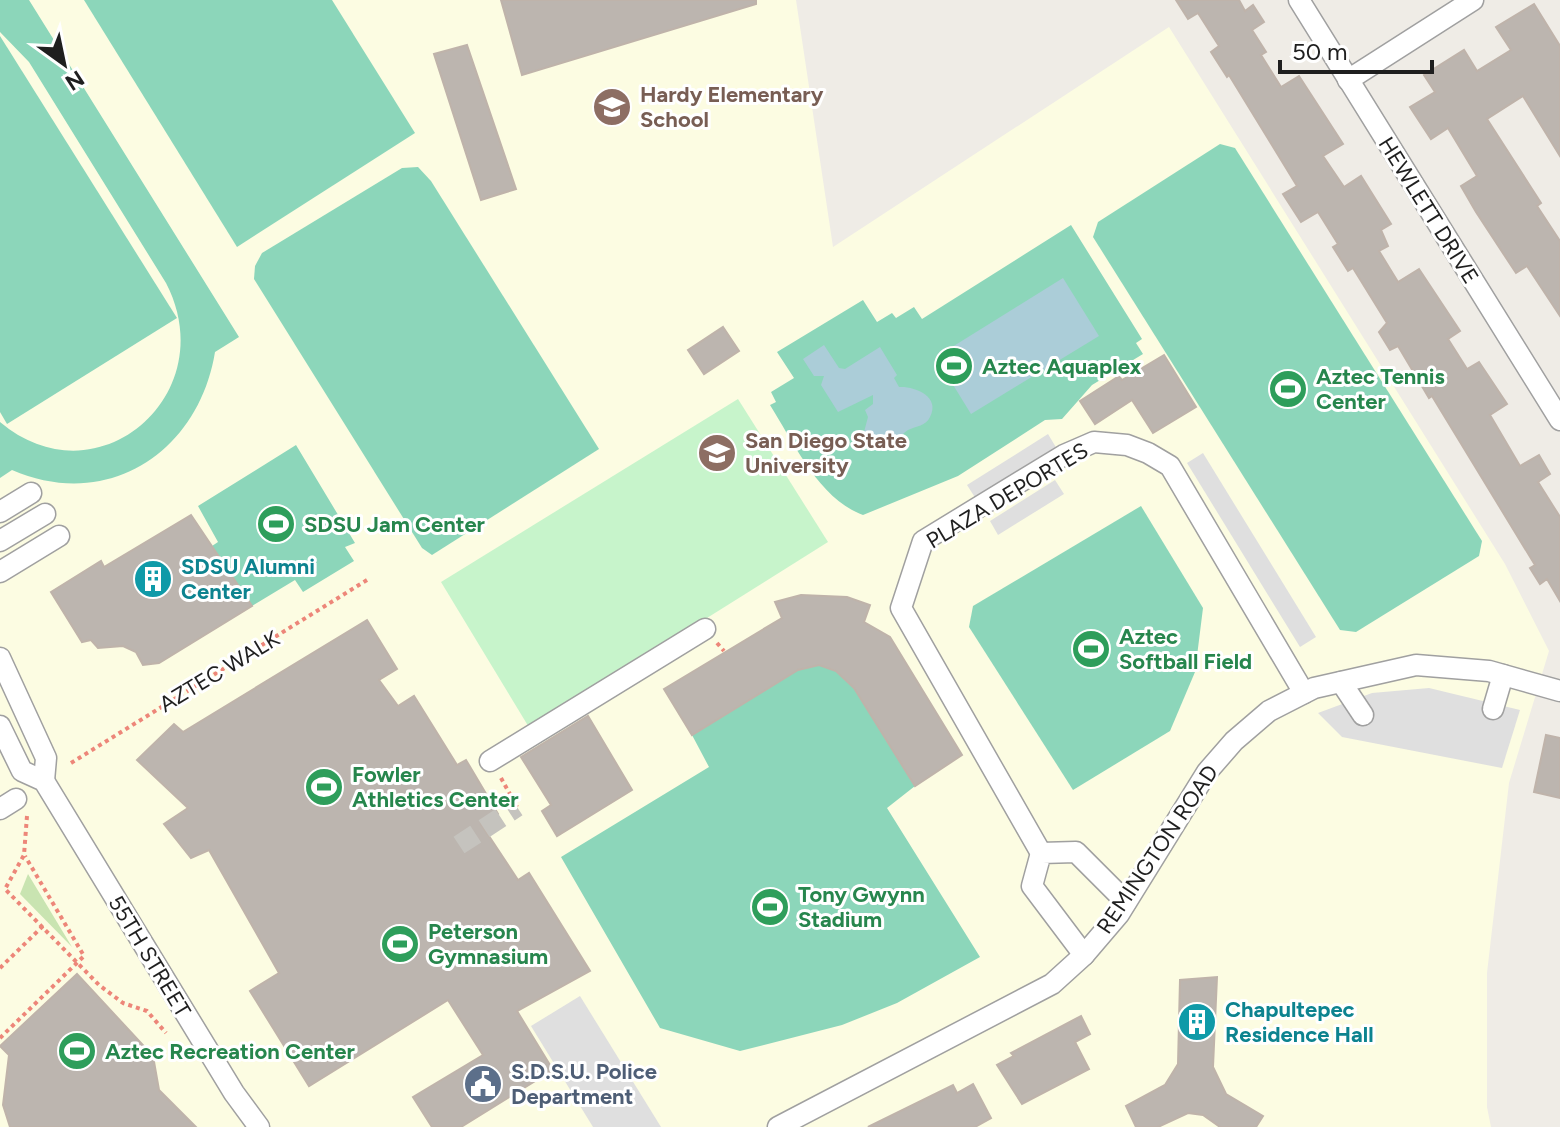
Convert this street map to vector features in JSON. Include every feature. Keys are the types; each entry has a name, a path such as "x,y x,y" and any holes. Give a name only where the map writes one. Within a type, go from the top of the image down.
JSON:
{"street":[{"name":"HEWLETT DRIVE","path":"1299,0 1560,420"},
{"path":"1348,80 1473,0"},
{"name":"PLAZA DEPORTES","path":"1041,853 901,608 923,541 1064,455 1094,442 1127,445 1170,466 1304,693"},
{"path":"0,512 31,493"},
{"path":"0,541 45,514"},
{"path":"0,572 59,536"},
{"path":"490,761 705,629"},
{"name":"55TH STREET","path":"0,658 17,688 46,758 44,781"},
{"name":"REMINGTON ROAD","path":"778,1127 1023,1002 1052,984 1084,955 1126,902 1216,761 1269,711 1304,693 1416,665 1503,675 1560,691"},
{"path":"1493,709 1503,675"},
{"path":"1341,682 1363,715"},
{"name":"55TH STREET","path":"0,726 22,771 44,781 234,1093 259,1127"},
{"path":"1084,955 1032,886 1041,853 1076,852 1126,902"}],"path":[{"name":"AZTEC WALK","path":"71,763 367,580"},
{"path":"490,761 517,807"},
{"path":"0,1038 15,1027 84,956 24,855 14,808"},
{"path":"0,896 24,855"},
{"path":"5,889 44,925 99,985 123,1003 147,1011 166,1033"},
{"path":"0,968 44,925"}],"shaded area":[{"name":"San Diego State University","path":"0,0 796,0 833,247 1169,27 1505,564 1549,651 1509,783 1487,973 1487,1107 1491,1127 0,1127"},
{"path":"1048,434 1057,449 976,499 967,485"},
{"path":"1203,453 1316,637 1300,647 1187,463"},
{"path":"1055,480 1064,494 998,535 990,521"},
{"path":"1429,688 1520,710 1502,768 1342,737 1318,713 1372,693"},
{"path":"580,996 661,1127 593,1127 531,1026"}],"green space":[{"path":"0,0 29,0 239,337 215,352 206,387 190,418 169,444 144,464 115,477 82,483 48,481 12,470 0,478 0,422 37,444 75,451 110,444 141,425 165,398 178,364 179,324 166,283 29,62 0,32"},
{"path":"84,0 332,0 415,133 237,247"},
{"path":"0,36 177,318 7,424 0,412"},
{"name":"Aztec Tennis Center","path":"1220,144 1235,148 1482,541 1479,556 1356,632 1340,630 1093,237 1098,222"},
{"path":"418,167 431,181 599,449 432,555 422,548 254,279 255,266 262,253 402,168"},
{"name":"Aztec Aquaplex","path":"1071,225 1142,339 1136,343 1143,354 1092,385 1062,419 1045,420 958,476 863,515 833,496 809,468 770,405 776,402 771,392 794,378 777,352 863,300 877,322 892,313 896,318 914,307 922,319"},
{"path":"738,399 828,542 530,729 441,582"},
{"name":"SDSU Jam Center","path":"296,445 355,543 345,547 354,561 303,592 295,580 252,606 212,546 218,542 198,506"},
{"name":"Aztec Softball Field","path":"1141,506 1203,608 1195,672 1170,731 1073,790 969,627 973,606"},
{"name":"Tony Gwynn Stadium","path":"819,665 836,671 854,688 915,786 887,808 980,957 897,1003 842,1025 740,1051 660,1028 561,857 709,767 692,735 798,670"},
{"path":"28,874 72,947 20,894"}],"water":[{"path":"1063,278 1099,336 971,414 936,357"},
{"path":"824,345 839,368 845,369 880,347 897,375 894,378 899,387 912,388 929,398 932,410 928,420 905,432 889,449 871,447 864,432 868,417 865,410 873,404 873,395 838,412 821,385 824,376 814,376 803,359"}],"building":[{"path":"501,0 756,0 756,4 522,75"},
{"path":"1176,0 1239,0 1245,11 1253,5 1264,22 1252,30 1266,52 1261,55 1281,87 1299,76 1343,144 1323,156 1344,187 1361,176 1391,224 1381,230 1388,246 1379,251 1398,282 1419,269 1460,331 1448,339 1467,369 1479,362 1507,404 1490,415 1520,466 1539,455 1550,474 1538,482 1560,517 1560,601 1547,579 1540,584 1530,568 1535,565 1432,396 1429,398 1398,346 1390,350 1379,332 1387,323 1353,268 1348,271 1333,247 1338,244 1318,212 1301,222 1283,194 1297,186 1229,75 1227,77 1211,52 1219,46 1198,13 1188,19"},
{"path":"1534,4 1560,46 1560,156 1523,96 1487,119 1541,203 1537,206 1560,241 1560,316 1527,266 1516,273 1476,212 1461,186 1477,176 1448,128 1431,139 1410,107 1435,92 1424,75 1464,50 1477,71 1511,50 1496,27"},
{"path":"467,45 516,189 481,200 434,54"},
{"path":"723,327 739,351 704,374 688,350"},
{"path":"1164,355 1196,407 1153,433 1132,400 1095,424 1080,401 1119,376 1122,380"},
{"name":"SDSU Alumni Center","path":"191,515 252,606 159,663 143,665 136,652 123,646 98,648 91,640 82,642 51,592 101,561 104,567"},
{"path":"801,595 847,597 870,605 864,622 890,637 962,755 915,786 854,688 836,671 819,665 798,670 692,735 664,689 782,618 775,602"},
{"path":"367,620 397,669 379,680 398,706 414,696 457,765 466,760 498,814 481,824 518,880 529,873 590,971 517,1011 553,1070 461,1127 432,1127 413,1097 483,1055 448,1000 309,1086 250,991 279,973 209,850 191,858 164,824 188,808 137,760 174,724 183,732"},
{"path":"588,716 632,790 557,836 542,811 551,805 521,757"},
{"path":"1546,735 1560,738 1560,798 1534,792"},
{"name":"Aztec Recreation Center","path":"77,974 153,1056 159,1090 196,1127 10,1127 3,1105 9,1055 0,1046"},
{"name":"Chapultepec Residence Hall","path":"1217,977 1213,1067 1226,1094 1263,1116 1256,1127 1220,1127 1203,1115 1188,1113 1158,1127 1136,1127 1126,1106 1165,1085 1178,1064 1180,980"},
{"path":"1081,1016 1090,1034 1075,1042 1089,1069 1022,1104 997,1065 1014,1056 1011,1053"},
{"path":"973,1084 991,1118 975,1127 868,1127 953,1085 957,1093"}],"tunnel":[{"path":"459,845 517,807"}],"place":[{"name":"Hardy Elementary School","path":"612,107"},
{"name":"Aztec Aquaplex","path":"954,366"},
{"name":"Aztec Tennis Center","path":"1288,389"},
{"name":"San Diego State University","path":"717,453"},
{"name":"SDSU Jam Center","path":"276,524"},
{"name":"SDSU Alumni Center","path":"153,579"},
{"name":"Aztec Softball Field","path":"1091,649"},
{"name":"Fowler Athletics Center","path":"324,787"},
{"name":"Tony Gwynn Stadium","path":"770,907"},
{"name":"Peterson Gymnasium","path":"400,944"},
{"name":"Chapultepec Residence Hall","path":"1197,1022"},
{"name":"Aztec Recreation Center","path":"77,1051"},
{"name":"S.D.S.U. Police Department","path":"483,1084"}]}
